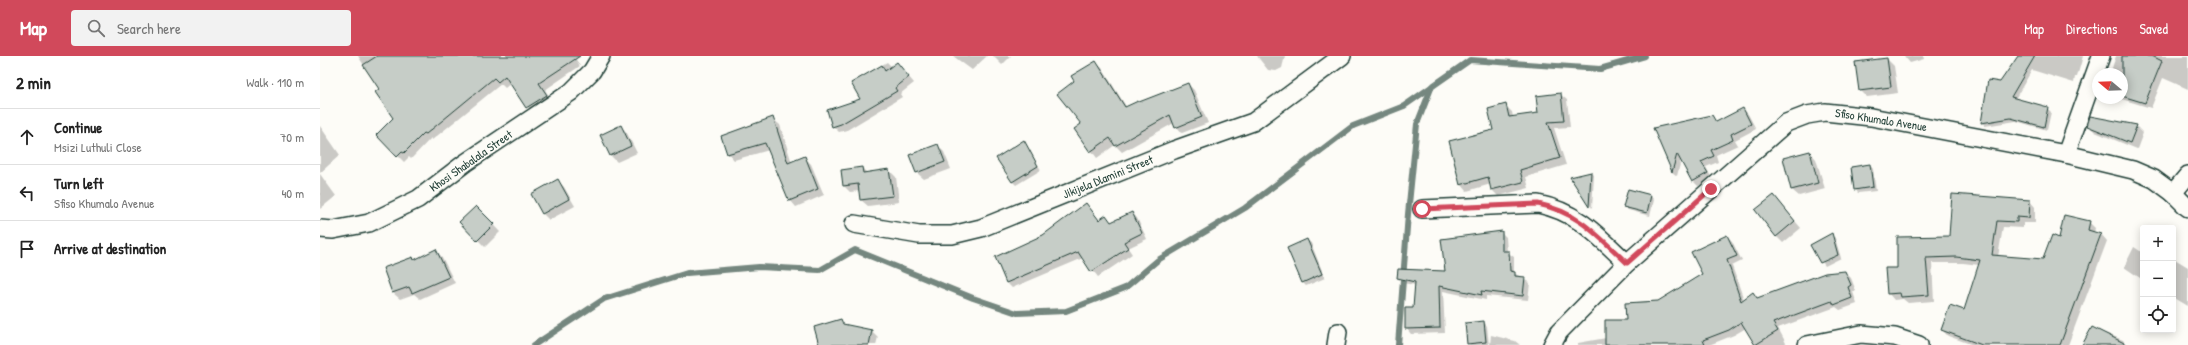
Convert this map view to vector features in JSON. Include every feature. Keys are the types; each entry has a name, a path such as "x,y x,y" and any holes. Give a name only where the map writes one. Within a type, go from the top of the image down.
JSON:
{"street":[{"name":"Khosi Shabalala Street","path":"320,229 333,230 369,223 418,199 465,163 571,92 592,71 601,56"},
{"name":"Jikijela Dlamini Street","path":"854,224 919,235 952,235 981,228 1174,150 1253,122 1342,56"},
{"path":"2066,154 2101,56"},
{"name":"Sfiso Khumalo Avenue","path":"1552,345 1559,332 1627,263 1786,123 1807,115 1825,112 1871,117 2066,154 2133,170 2154,179 2173,193 2188,208"},
{"path":"2173,193 2188,175"},
{"path":"1422,209 1538,204 1554,207 1578,218 1627,263"},
{"path":"1807,345 1861,334 1895,337 1919,345"}],"building":[{"path":"377,56 580,56 539,83 547,95 526,108 505,76 498,82 494,78 426,134 424,133 404,153 402,152 397,157 376,135 393,118 375,92 379,89 363,65"},
{"path":"2018,56 2035,56 2011,97 2048,107 2044,127 2011,118 1981,123 1988,80 2000,82"},
{"path":"2122,56 2152,56 2162,61 2145,103 2128,98 2128,68 2122,68"},
{"path":"1887,58 1891,87 1859,91 1855,62"},
{"path":"1096,61 1125,107 1188,83 1202,117 1175,128 1170,115 1115,146 1110,138 1090,152 1074,129 1081,124 1057,94 1074,81 1071,76"},
{"path":"897,62 909,77 895,88 897,91 841,124 832,127 827,110 860,99 851,83 882,65 885,71"},
{"path":"1561,93 1564,121 1548,122 1560,158 1520,170 1523,182 1491,190 1488,177 1460,185 1449,141 1493,130 1488,109 1506,104 1509,117 1538,113 1536,96"},
{"path":"1743,108 1751,124 1731,134 1733,140 1711,150 1714,156 1701,162 1708,173 1692,182 1677,154 1672,172 1653,128 1712,115 1716,122"},
{"path":"2090,116 2137,125 2130,143 2087,126"},
{"path":"773,117 788,163 805,156 818,189 789,201 765,143 727,154 721,136"},
{"path":"621,125 631,146 610,156 600,135"},
{"path":"1024,140 1038,166 1012,182 996,158"},
{"path":"938,144 945,162 916,173 909,155"},
{"path":"1810,151 1818,183 1791,190 1783,158"},
{"path":"1870,164 1873,187 1854,190 1851,167"},
{"path":"862,167 863,173 889,169 893,196 860,200 858,184 843,186 841,170"},
{"path":"1591,172 1589,207 1570,177"},
{"path":"558,179 569,199 542,214 531,194"},
{"path":"1628,189 1651,195 1647,213 1623,207"},
{"path":"1952,194 2030,200 2029,218 2017,217 2017,222 1997,221 1992,255 2043,259 2052,235 2059,238 2064,215 2090,221 2088,230 2101,234 2060,345 1982,345 1941,330 1950,305 1964,310 1980,260 1956,257 1926,258 1929,295 1901,297 1900,293 1887,294 1885,268 1897,268 1897,237 1949,236"},
{"path":"1774,195 1795,221 1776,237 1755,210"},
{"path":"1086,203 1099,220 1106,215 1111,222 1132,212 1142,233 1124,242 1128,248 1091,272 1078,252 1006,283 995,257 1043,235"},
{"path":"476,206 494,224 477,241 459,222"},
{"path":"1502,231 1502,251 1509,251 1510,271 1515,272 1515,276 1525,277 1523,296 1481,291 1482,295 1439,286 1440,328 1405,329 1405,308 1413,308 1415,282 1397,278 1398,269 1445,271 1441,239"},
{"path":"1832,233 1838,255 1820,263 1810,245"},
{"path":"1727,235 1737,256 1727,260 1741,301 1753,292 1757,298 1825,273 1845,271 1851,285 1848,287 1852,298 1834,305 1832,301 1773,323 1778,331 1755,345 1741,322 1729,330 1703,340 1705,345 1605,345 1605,320 1626,320 1625,303 1658,301 1702,274 1691,252"},
{"path":"1307,239 1322,274 1302,283 1287,248"},
{"path":"436,249 449,277 412,293 409,287 392,293 383,268 413,257 414,260"},
{"path":"841,319 843,324 872,330 869,345 819,345 814,327"},
{"path":"1484,321 1486,342 1467,344 1465,323"},
{"path":"2092,327 2128,345 2082,345"}],"waterway":[{"path":"534,345 604,299 687,273 759,267 820,270 855,250 973,298 1017,313 1066,311 1125,288 1158,260 1245,208 1353,126 1404,106 1470,60 1600,69 1645,56"},
{"path":"1398,345 1408,214 1417,124 1432,86"}],"route":[{"path":"1422,209 1538,204 1554,207 1578,218 1627,263 1711,189"}]}
